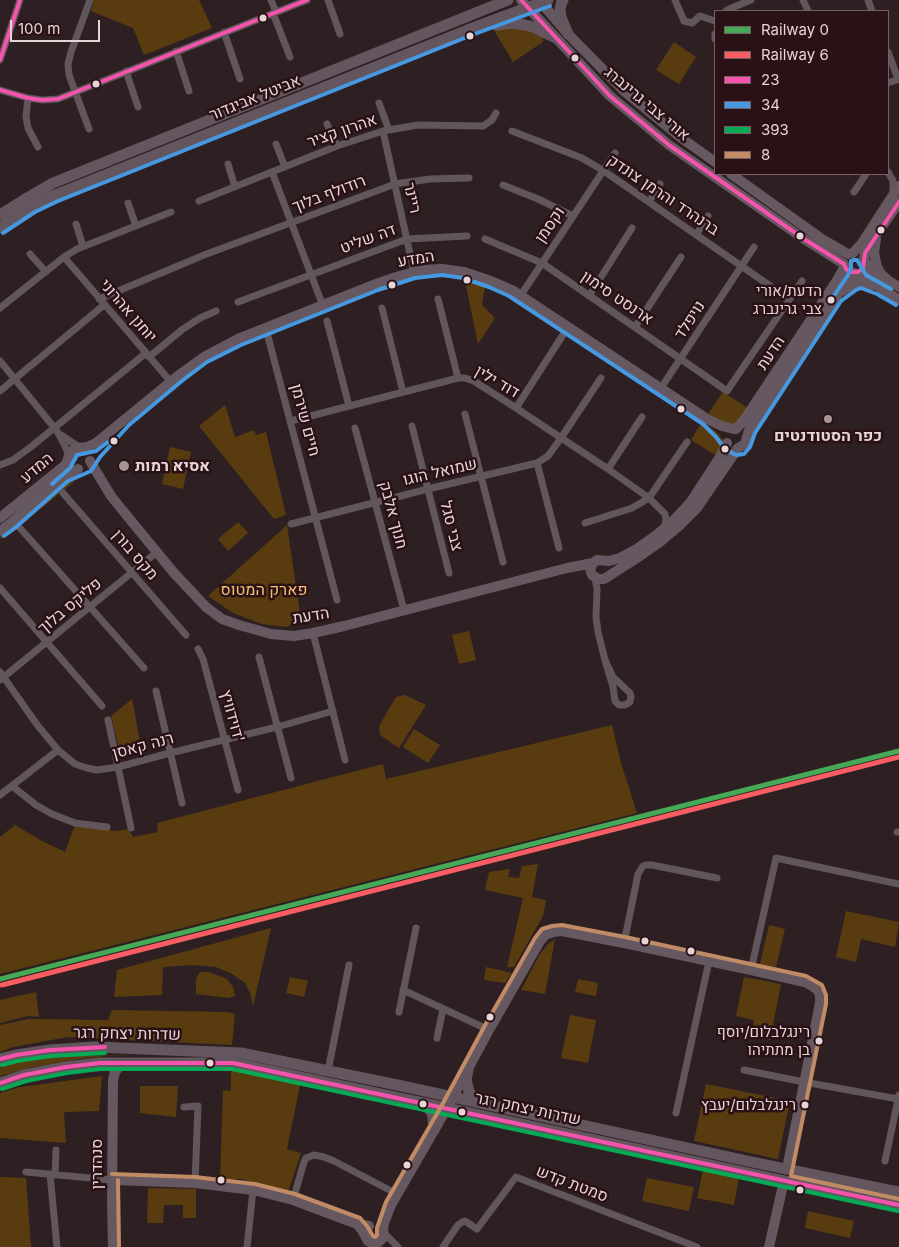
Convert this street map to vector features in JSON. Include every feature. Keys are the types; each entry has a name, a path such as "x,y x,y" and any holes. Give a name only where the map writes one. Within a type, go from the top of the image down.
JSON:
{"main road":[{"path":"468,16 487,0"},
{"name":"אביטל אביגדור","path":"0,215 53,183 508,0"},
{"path":"563,0 560,10 568,34"},
{"name":"אביטל אביגדור","path":"0,228 32,207 55,196 470,29 524,4 542,1"},
{"path":"470,29 512,23 533,28 556,38"},
{"name":"שדרות יצחק רגר","path":"0,1059 50,1050 94,1047 241,1053 899,1192"},
{"name":"שדרות יצחק רגר","path":"0,1083 24,1075 100,1063 233,1063 899,1205"},
{"path":"468,1070 466,1079 469,1092 483,1104"},
{"path":"423,1103 432,1112 434,1130"}],"street":[{"path":"0,60 20,0"},
{"path":"89,130 69,76 68,64 90,0"},
{"path":"271,0 290,56"},
{"path":"0,90 28,98 42,100 58,99 307,0"},
{"path":"328,0 340,34"},
{"path":"675,0 684,21 692,23 700,16 714,21"},
{"path":"728,10 740,2 750,0"},
{"name":"אורי צבי גרינברג","path":"542,1 568,34 625,92 680,137 714,161"},
{"name":"אורי צבי גרינברג","path":"524,4 610,96 669,145 804,239 845,265"},
{"path":"224,32 240,79"},
{"path":"176,51 190,91"},
{"path":"889,54 899,79"},
{"path":"126,71 138,107"},
{"path":"28,98 26,117 28,128 38,147"},
{"name":"ריינר","path":"380,103 414,272"},
{"name":"אהרון קציר","path":"199,201 337,146 386,130 418,125 483,126 492,120 496,113"},
{"path":"328,124 337,146"},
{"name":"ברנהרד והרמן צונדק","path":"512,131 582,158 604,171 789,299"},
{"path":"276,144 285,167"},
{"name":"וקסמן","path":"521,295 615,153"},
{"path":"228,164 236,187"},
{"path":"272,172 322,306"},
{"path":"889,173 897,201"},
{"path":"732,175 822,239 851,253 861,254 870,270 899,287"},
{"path":"854,192 865,175"},
{"name":"רודולף בלוך","path":"0,391 16,380 102,302 204,255 395,184 430,179 469,178"},
{"path":"649,202 660,184"},
{"path":"503,185 573,216"},
{"path":"854,273 861,271 863,268 866,250 897,201 899,186"},
{"path":"897,201 860,246 845,259 845,265 848,271 864,277 899,300"},
{"path":"128,203 136,226"},
{"path":"1,306 78,248 171,212"},
{"path":"696,234 708,216"},
{"path":"76,224 84,246"},
{"path":"589,296 632,228"},
{"path":"878,233 875,259 881,274 890,282"},
{"name":"דה שליט","path":"238,302 407,239 467,236"},
{"name":"ארנסט סימון","path":"485,239 542,263 727,391 789,299"},
{"name":"נויפלד","path":"661,388 754,247"},
{"path":"30,254 46,272"},
{"name":"יוחנן אהרוני","path":"64,258 171,382"},
{"path":"634,327 681,258"},
{"name":"הדעת","path":"735,429 744,420 836,282 845,265"},
{"name":"המדע","path":"81,448 96,443 191,366 238,339 376,284 414,272 442,269 464,272 491,281 521,295 707,419 722,426 735,429"},
{"name":"הדעת","path":"746,437 836,297 854,273"},
{"path":"789,299 802,281"},
{"path":"836,297 846,288 856,283 866,283 880,288"},
{"path":"438,299 458,378"},
{"path":"382,308 403,392"},
{"path":"0,465 13,460 56,430 147,355 183,329 200,318 216,311"},
{"path":"327,321 350,406"},
{"path":"516,408 568,327"},
{"name":"חיים שירמן","path":"266,329 337,600"},
{"path":"0,361 56,430 64,444 70,465 80,469 87,466 90,460 87,451 56,430"},
{"name":"דוד ילין","path":"291,421 458,378 474,381 649,498 663,512"},
{"name":"שמואל הוגו","path":"291,524 537,463 548,456 601,378"},
{"path":"465,414 503,562"},
{"path":"608,470 642,417"},
{"name":"המדע","path":"707,419 727,442"},
{"name":"המדע","path":"90,460 100,446 125,420"},
{"name":"צבי סגל","path":"412,426 449,573"},
{"name":"חנוך אלבק","path":"355,428 404,610"},
{"path":"735,429 741,430 746,437 745,444 738,448 697,508 686,520 651,549 600,577 590,569 592,563 600,559 606,561 616,560 664,529 690,503 706,480 724,451 729,432 735,429"},
{"path":"585,523 632,508 649,498 688,442"},
{"path":"727,442 733,448 738,448"},
{"path":"69,457 74,449 81,448"},
{"name":"המדע","path":"0,518 63,466 69,457"},
{"name":"הדעת","path":"90,460 111,496"},
{"path":"537,463 558,548"},
{"name":"הדעת","path":"80,469 88,473 111,496 157,552 206,606 222,619 271,634 294,636 313,633 592,563"},
{"name":"המדע","path":"0,531 64,476 80,469"},
{"name":"מקס בורן","path":"63,493 186,635"},
{"path":"663,512 674,515 680,514"},
{"path":"663,512 666,520 664,529"},
{"path":"20,528 144,668"},
{"name":"פליקס בלוך","path":"1,676 47,642 157,552"},
{"path":"605,660 613,677 630,693 630,702 625,705 619,705 615,701 596,625 597,585 600,577 610,569 606,561"},
{"name":"הדעת","path":"567,568 600,577"},
{"path":"0,588 102,706"},
{"path":"313,633 345,760"},
{"name":"דוידוויץ'","path":"198,649 238,790"},
{"path":"259,657 290,778"},
{"name":"רנה קאסן","path":"1,676 58,750 75,764 97,770 118,767 333,711"},
{"path":"156,691 182,803"},
{"path":"108,720 131,828"},
{"path":"0,796 58,750"},
{"path":"12,786 36,805 52,814 75,823 107,827"},
{"path":"751,970 776,858 899,884"},
{"path":"624,942 638,874 643,866 652,865 717,878"},
{"path":"399,1012 416,928"},
{"path":"373,1237 383,1216 447,1108 489,1030 545,935 562,931 624,942 805,982 818,990 820,1003 787,1169 769,1247"},
{"path":"676,1112 709,960"},
{"path":"328,1071 349,966"},
{"path":"403,990 489,1030"},
{"path":"436,1038 443,1009"},
{"path":"100,1063 111,1074 113,1080"},
{"name":"סנהדרין","path":"114,1247 112,1223 113,1080 115,1072 123,1063"},
{"path":"744,1070 804,1082 899,1097 885,1160"},
{"path":"184,1106 198,1106 195,1183"},
{"path":"56,1150 52,1175 57,1247"},
{"path":"293,1200 304,1162 306,1158 314,1154 334,1161 397,1194"},
{"path":"26,1172 112,1180 195,1183 254,1190 293,1200 357,1224 373,1237 397,1246"},
{"name":"סמטת קדש","path":"443,1247 462,1222 465,1221 477,1229 516,1177 683,1244 697,1247"},
{"path":"247,1247 254,1190"}],"green space":[{"path":"94,0 199,0 212,28 144,55 133,28 91,11"},
{"path":"491,25 542,32 543,42 513,62"},
{"path":"674,42 696,57 679,84 656,70"},
{"path":"465,281 485,286 482,305 495,318 478,344"},
{"path":"723,392 748,408 738,423 728,426 708,414"},
{"path":"225,405 235,437 254,430 256,435 266,432 286,515 274,519 199,426"},
{"path":"702,422 717,432 723,440 723,446 717,456 691,440"},
{"path":"170,447 191,452 183,489 162,484"},
{"path":"72,479 74,482 0,539 0,536"},
{"path":"238,522 248,533 228,551 218,539"},
{"name":"פארק המטוס","path":"287,525 301,620 286,627 262,624 233,613 208,596"},
{"path":"469,631 476,660 459,664 452,635"},
{"path":"405,695 426,705 399,748 380,735 379,726 396,697"},
{"path":"132,699 142,752 121,757 111,716"},
{"path":"612,725 621,763 637,813 0,974 0,837 15,825 65,852 75,825 117,831 128,829 133,837 158,832 157,823 383,764 386,779"},
{"path":"414,729 440,745 428,763 403,747"},
{"path":"538,864 532,897 546,900 543,916 514,967 507,967 523,898 485,890 489,872 510,869 508,877 519,878 522,866"},
{"path":"846,911 899,922 895,947 861,939 856,962 836,957"},
{"path":"769,925 785,929 776,967 760,964"},
{"path":"271,928 253,1006 245,983 232,974 216,967 192,965 163,967 162,995 114,997 117,970"},
{"path":"555,939 545,994 521,990 540,954"},
{"path":"486,967 512,973 505,983 484,980"},
{"path":"200,972 209,972 227,979 233,987 235,996 229,998 196,994 196,979"},
{"path":"290,977 308,981 304,997 286,993"},
{"path":"744,977 781,984 770,1040 752,1036 754,1020 736,1016"},
{"path":"578,979 598,983 596,996 575,992"},
{"path":"36,992 39,1017 28,1016 0,1023 0,1000"},
{"path":"112,1010 227,1012 235,1014 232,1045 68,1037 13,1047 0,1052 0,1025 29,1019 108,1020"},
{"path":"570,1015 596,1020 588,1063 561,1058"},
{"path":"131,1055 81,1059 33,1067 0,1076 0,1066 21,1060 64,1056"},
{"path":"231,1069 301,1080 287,1149 301,1153 288,1192 241,1179 220,1179 223,1090 231,1091"},
{"path":"102,1076 99,1111 64,1112 66,1143 0,1138 0,1093 20,1087"},
{"path":"706,1084 790,1101 778,1159 694,1141"},
{"path":"140,1086 178,1086 176,1117 140,1113"},
{"path":"703,1170 739,1177 734,1205 697,1198"},
{"path":"0,1177 26,1178 31,1247 0,1247"},
{"path":"647,1178 694,1187 689,1211 642,1201"},
{"path":"148,1188 196,1189 196,1218 183,1218 183,1205 164,1205 163,1223 147,1223"},
{"path":"808,1211 854,1221 850,1238 805,1228"}],"rail line":[{"name":"0","path":"0,979 899,751"},
{"name":"6","path":"2,985 899,757"}],"transit line":[{"name":"23","path":"0,60 20,0"},
{"name":"23","path":"0,90 28,98 42,100 58,99 307,0"},
{"name":"23","path":"521,0 610,96 669,145 804,239 844,264 846,269 851,272 858,272 863,268 865,253 899,202"},
{"name":"34","path":"3,233 35,212 58,201 472,35 550,6"},
{"name":"34","path":"831,300 848,275 851,261 854,260 857,260 866,275 891,289"},
{"name":"34","path":"4,536 68,481 91,471 100,457 129,425 207,362 241,345 378,290 415,278 442,275 463,278 509,296 703,424 725,449 736,455 744,454 750,447 755,433 841,301 861,288 877,294 896,305"},
{"name":"34","path":"52,484 70,468 77,455 96,451 112,439"},
{"name":"8","path":"112,1174 195,1177 255,1184 295,1194 360,1218 375,1237 386,1202 535,938 542,929 562,925 806,976 822,985 826,995 826,1004 791,1176 899,1199"},
{"name":"23","path":"0,1059 50,1050 105,1047"},
{"name":"393","path":"2,1065 51,1056 105,1053"},
{"name":"23","path":"0,1083 24,1075 100,1063 233,1063 899,1205"},
{"name":"393","path":"2,1089 26,1081 100,1069 232,1069 898,1211"},
{"name":"8","path":"118,1180 119,1247"}],"place":[{"name":"הדעת/אורי צבי גרינברג","path":"831,300"},
{"name":"כפר הסטודנטים","path":"828,419"},
{"name":"אסיא רמות","path":"124,466"},
{"name":"רינגלבלום/יוסף בן מתתיהו","path":"819,1041"},
{"name":"רינגלבלום/יעבץ","path":"805,1105"}]}
